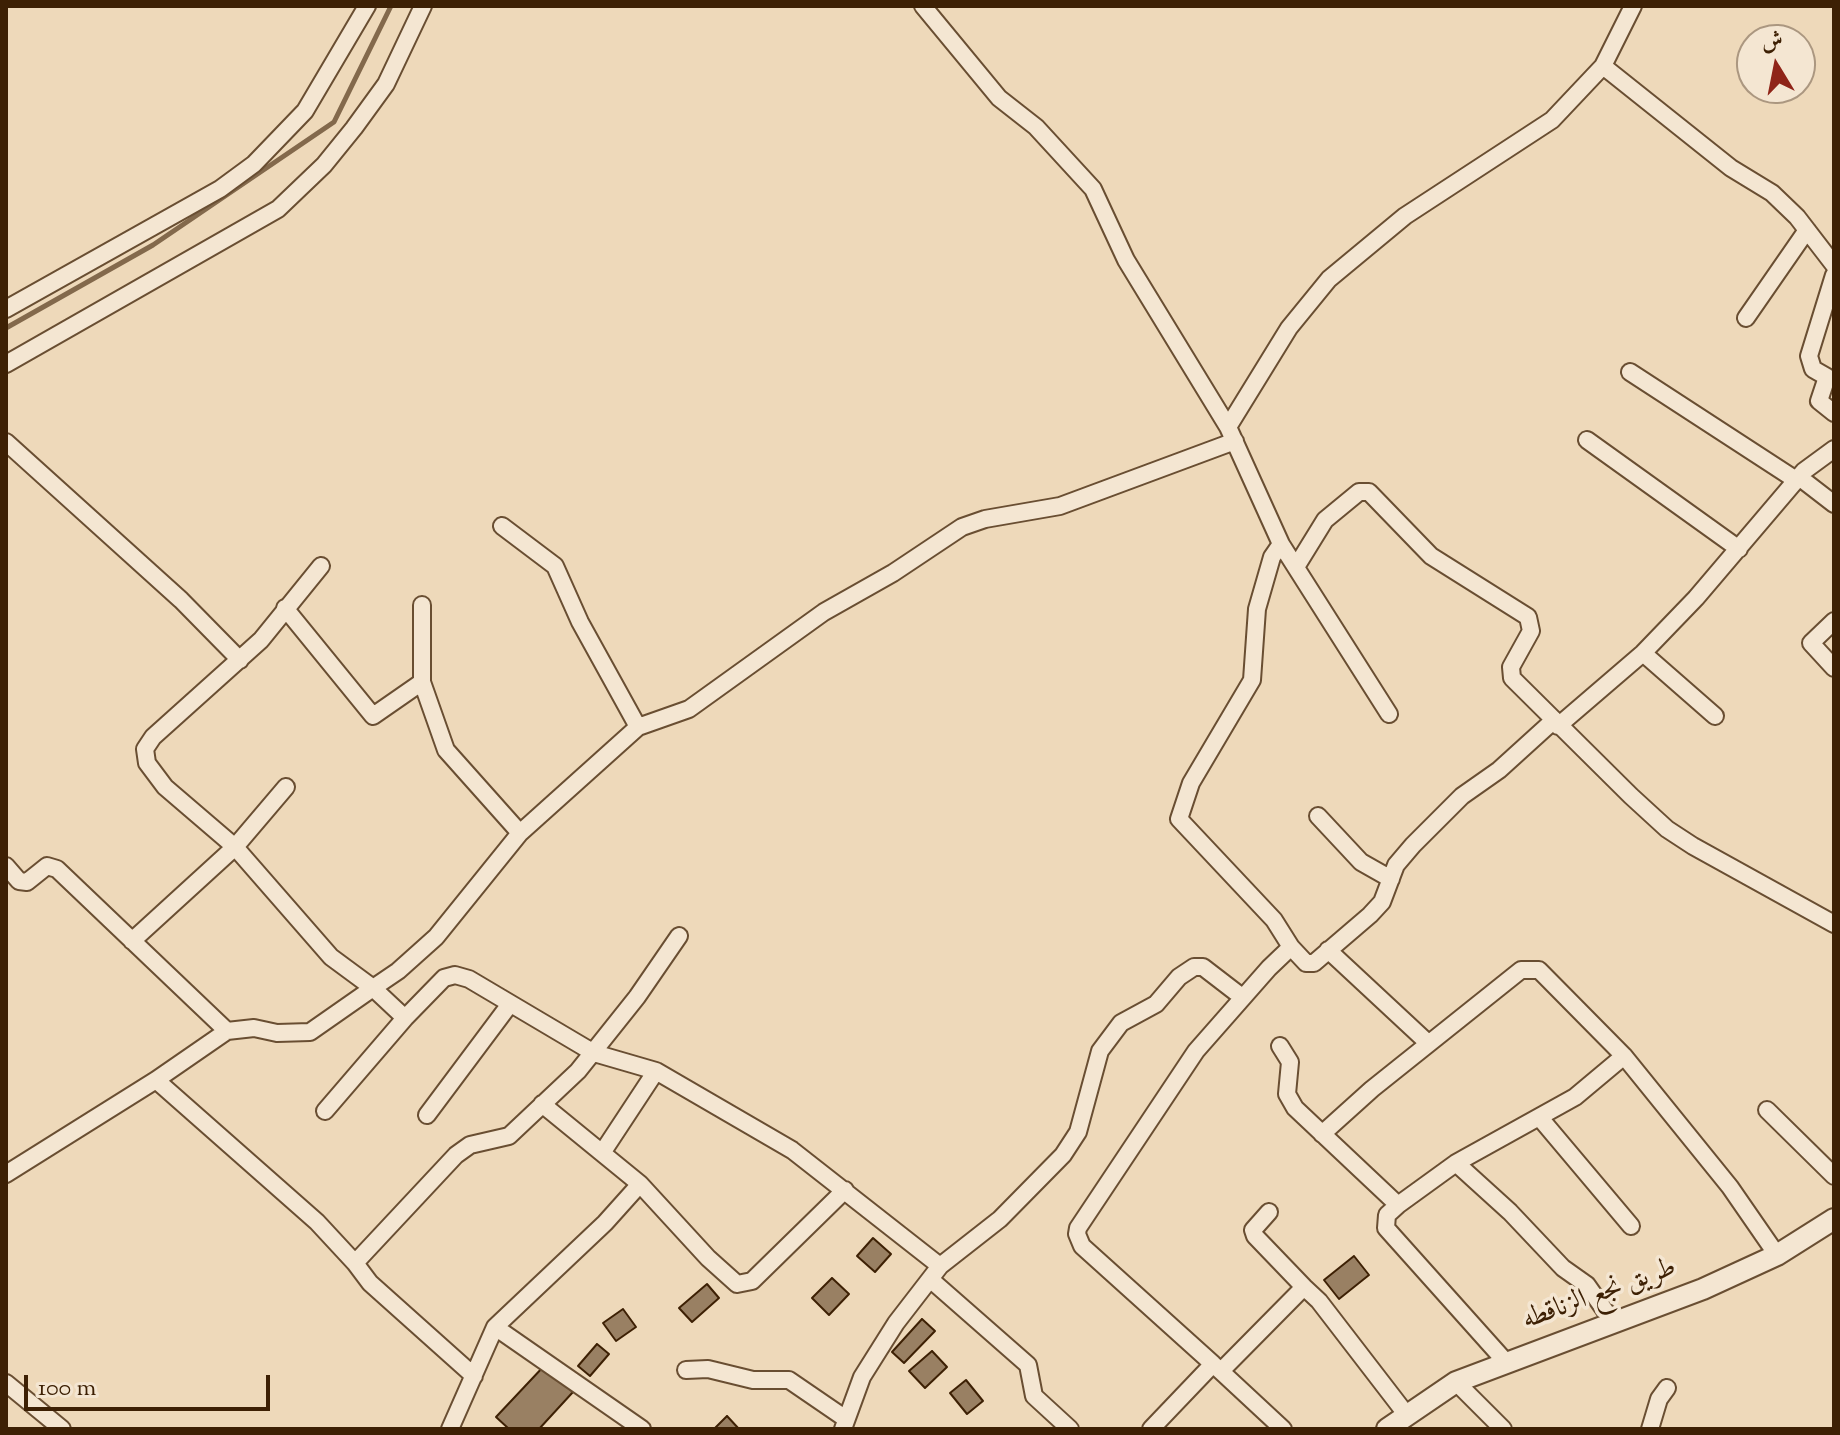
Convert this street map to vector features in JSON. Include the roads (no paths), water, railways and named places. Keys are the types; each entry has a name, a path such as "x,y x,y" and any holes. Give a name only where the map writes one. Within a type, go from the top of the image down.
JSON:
{"street":[{"path":"6,309 220,189 254,164 305,111 367,6"},
{"path":"6,364 278,209 324,165 362,117 404,52 423,6"},
{"path":"923,6 999,98 1036,127 1093,189 1126,260 1232,434 1281,544 1389,714"},
{"path":"6,1174 156,1080 227,1031 254,1028 287,1034 310,1032 398,971 436,937 520,833 638,727 689,709 824,612 893,573 962,527 985,519 1060,506 1232,434 1289,328 1329,279 1405,216 1552,120 1603,66 1633,6"},
{"path":"1603,66 1731,168 1772,193 1834,265"},
{"path":"1746,318 1807,230"},
{"path":"1834,275 1809,356 1813,369 1827,377 1819,401 1834,413"},
{"path":"1630,372 1834,504"},
{"path":"1587,440 1739,549"},
{"path":"6,442 181,600 240,660"},
{"path":"1281,544 1272,557 1257,609 1252,680 1196,773 1179,819 1274,920 1291,947 1308,964 1314,963 1382,902 1396,865 1462,796 1499,770 1643,653 1739,549 1798,479 1834,449"},
{"path":"1296,567 1325,520 1356,494 1369,492 1431,556 1485,587 1528,617 1531,631 1510,673 1522,692 1667,829 1834,924"},
{"path":"502,526 555,566 580,622 638,727"},
{"path":"321,566 261,640 153,737 145,749 147,763 165,787 235,847 281,896 331,957 373,988 405,1018"},
{"path":"422,605 422,682 446,750 520,833"},
{"path":"285,608 373,716 422,682"},
{"path":"1834,621 1811,643 1834,668"},
{"path":"1643,653 1715,716"},
{"path":"132,941 235,847 286,787"},
{"path":"1318,816 1361,862 1391,879"},
{"path":"6,866 23,882 47,866 57,869 227,1031"},
{"path":"355,1263 456,1155 470,1145 509,1136 594,1053 679,936"},
{"path":"1283,1429 1082,1246 1077,1234 1168,1090 1242,997 1291,947"},
{"path":"1328,950 1428,1043"},
{"path":"686,1370 708,1369 753,1380 789,1380 845,1424 862,1377 896,1323 940,1266 1000,1219 1063,1155 1082,1122 1100,1051 1121,1023 1156,1004 1179,977 1194,967 1203,967 1242,997"},
{"path":"1322,1134 1508,978 1531,968 1539,970 1580,1008 1624,1056 1730,1187 1777,1255"},
{"path":"325,1111 405,1018 450,976 469,979 594,1053 656,1071 792,1150 940,1266"},
{"path":"427,1115 510,1004"},
{"path":"1280,1046 1291,1067 1286,1086 1289,1100 1398,1205"},
{"path":"1505,1361 1386,1228 1387,1215 1456,1163 1575,1097 1624,1056"},
{"path":"602,1153 656,1071"},
{"path":"156,1080 317,1222 370,1283 474,1376"},
{"path":"542,1104 640,1184 737,1284 752,1281 845,1190"},
{"path":"1767,1110 1834,1176"},
{"path":"1540,1118 1631,1226"},
{"path":"1456,1163 1510,1212 1563,1268 1587,1285 1613,1322"},
{"path":"450,1429 495,1327 605,1223 640,1184"},
{"path":"1269,1212 1253,1230 1255,1236 1319,1301 1406,1414"},
{"name":"طريق نجع الزناقطه","path":"1387,1429 1456,1382 1703,1289 1777,1255 1834,1219"},
{"path":"930,1279 1028,1365 1034,1396 1070,1429"},
{"path":"1151,1429 1304,1287"},
{"path":"495,1327 642,1429"},
{"path":"1456,1382 1503,1429"},
{"path":"6,1383 62,1429"},
{"path":"1650,1429 1659,1399 1667,1388"}],"waterway":[{"path":"6,328 153,245 334,122 391,6"}]}
